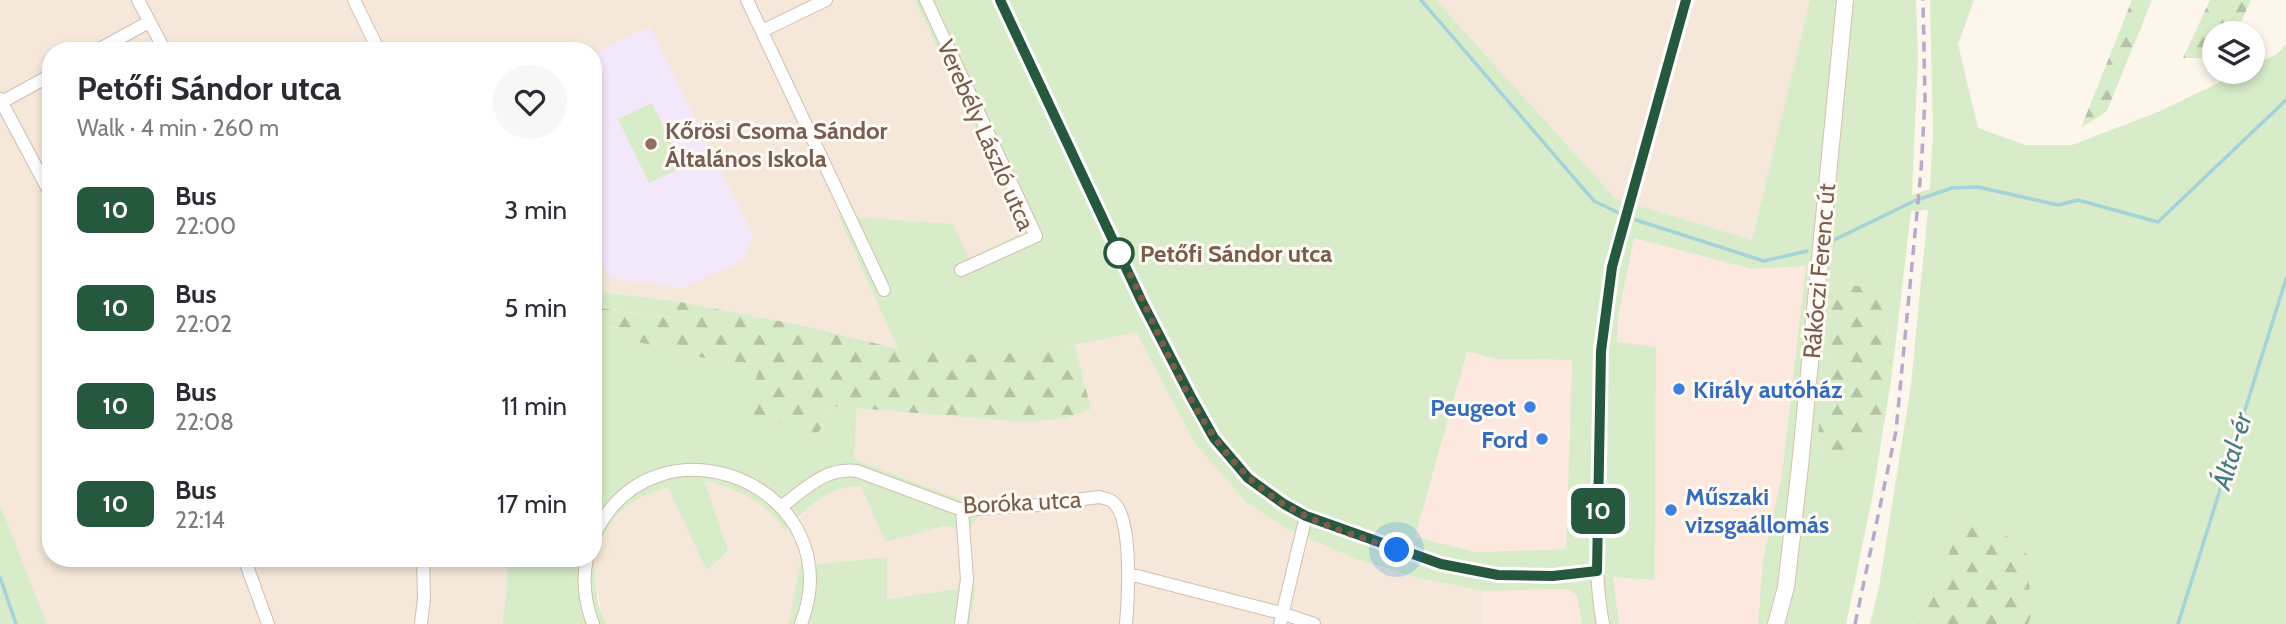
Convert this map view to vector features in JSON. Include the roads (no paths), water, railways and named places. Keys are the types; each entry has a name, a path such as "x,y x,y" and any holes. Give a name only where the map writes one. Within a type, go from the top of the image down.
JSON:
{"main road":[{"name":"Rákóczi Ferenc út","path":"1776,624 1786,587 1799,480 1845,0"}],"street":[{"path":"138,0 160,42"},
{"path":"354,0 375,42"},
{"path":"747,0 884,290"},
{"path":"762,31 826,0"},
{"name":"Verebély László utca","path":"926,0 1036,236 961,270"},
{"path":"1000,0 1142,302 1214,438 1248,478 1306,516 1441,564 1498,575 1553,576 1597,571"},
{"path":"1603,624 1597,571 1601,351 1606,300 1612,267 1686,0"},
{"path":"112,42 149,22"},
{"path":"42,80 1,101 42,178"},
{"name":"Boróka utca","path":"781,507 822,477 845,469 962,510 1038,505 1099,497 1108,499 1115,503 1124,531 1129,574 1126,624"},
{"path":"602,521 621,498 650,479 679,471 708,470 734,475 760,488 781,507 798,531 808,565 808,600 801,624"},
{"path":"961,624 967,579 962,510"},
{"path":"1281,619 1306,516"},
{"path":"247,567 268,624"},
{"path":"421,624 423,567"},
{"path":"586,567 586,602 593,624"},
{"path":"1129,574 1281,619 1314,624"}],"waterway":[{"path":"1421,0 1594,201 1621,214"},
{"path":"1834,240 1914,201 1952,188 1978,187 2058,205 2078,200 2158,222 2286,100"},
{"path":"1636,220 1764,261 1807,251"},
{"name":"Által-ér","path":"2178,624 2286,279"},
{"path":"0,577 16,624"}],"railway":[{"path":"1855,624 1896,431 1921,171 1925,99 1923,0"}],"place":[{"name":"Kőrösi Csoma Sándor Általános Iskola","path":"651,144"},
{"name":"Petőfi Sándor utca","path":"1119,253"},
{"name":"Király autóház","path":"1679,389"},
{"name":"Peugeot","path":"1530,407"},
{"name":"Ford","path":"1542,439"},
{"name":"Műszaki vizsgaállomás","path":"1671,510"}]}
